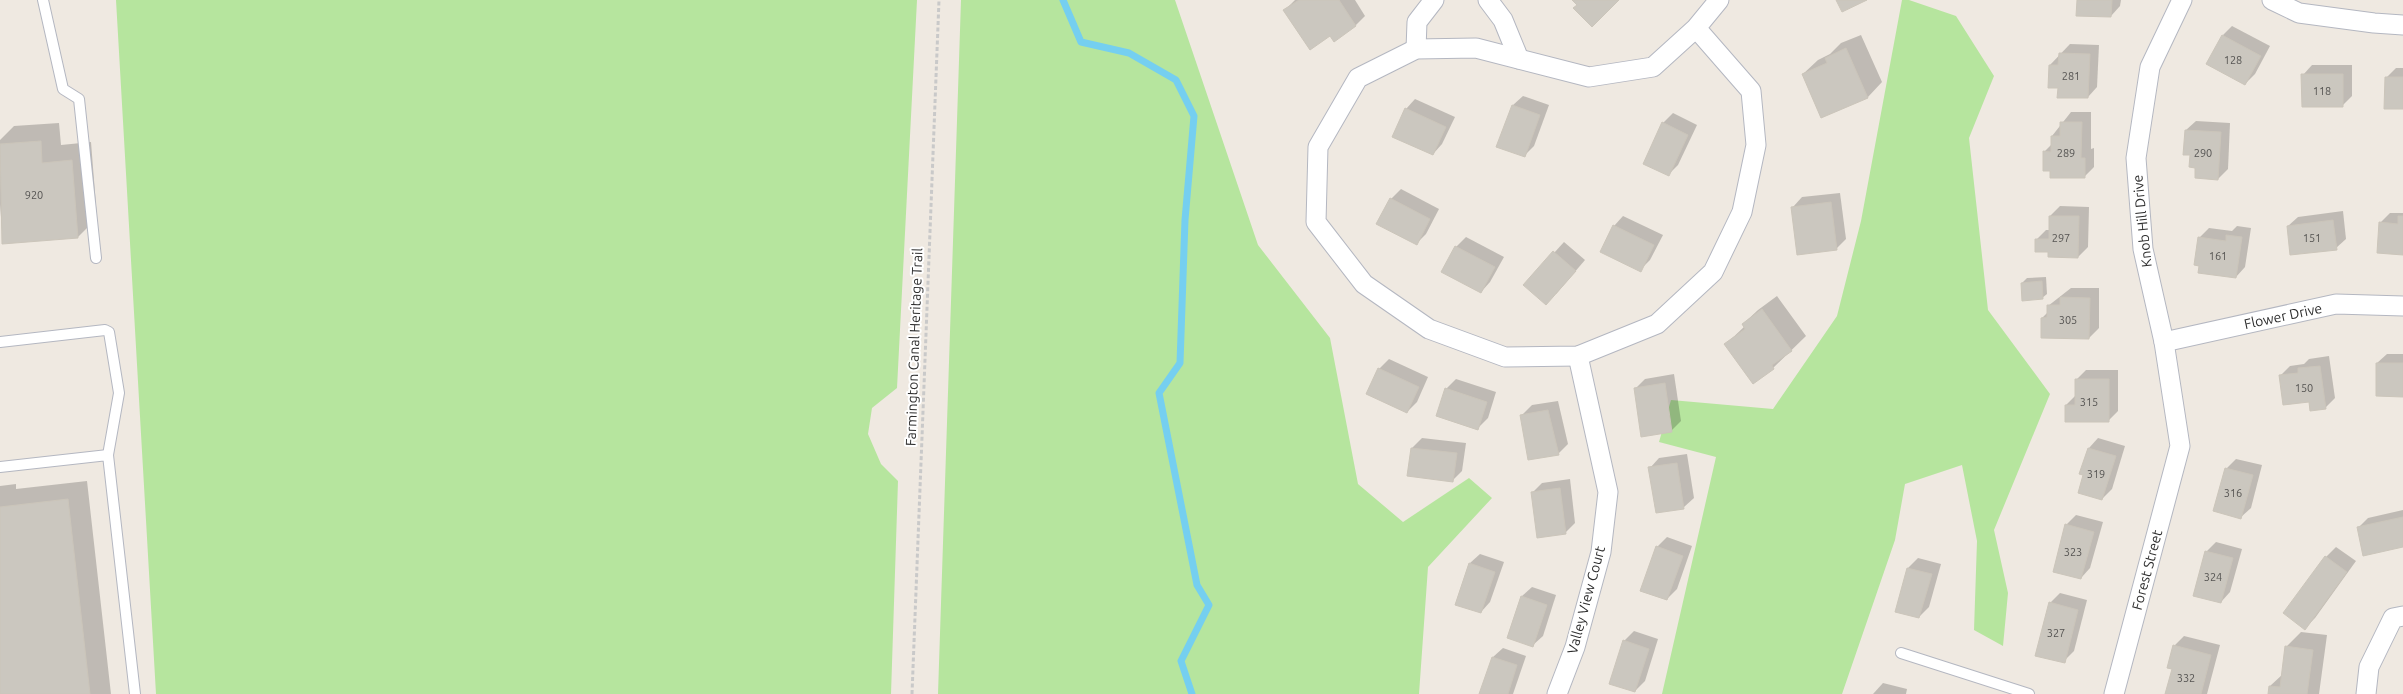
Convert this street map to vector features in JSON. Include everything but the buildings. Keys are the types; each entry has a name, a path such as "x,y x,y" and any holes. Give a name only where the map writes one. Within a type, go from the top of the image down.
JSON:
{"street":[{"path":"1416,49 1417,22 1434,0"},
{"path":"1488,0 1503,20 1519,59"},
{"path":"1696,28 1751,91 1756,145 1742,212 1713,272 1657,324 1578,356 1505,357 1430,329 1364,284 1316,222 1318,147 1358,78 1416,49 1476,48 1589,77 1653,67 1696,28 1719,0"},
{"name":"Knob Hill Drive","path":"2180,446 2164,342 2143,249 2136,158 2150,67 2182,0"},
{"path":"2272,0 2299,13 2403,25"},
{"name":"Flower Drive","path":"2164,342 2336,304 2403,306"},
{"name":"Valley View Court","path":"1557,694 1574,647 1601,552 1608,492 1578,356"},
{"name":"Forest Street","path":"2114,694 2180,446"},
{"path":"2366,694 2369,667 2398,617"}],"lane":[{"path":"43,0 63,89 79,100 96,258"},
{"path":"0,342 105,330 109,332 119,393 108,455 135,694"},
{"path":"0,467 108,455"},
{"path":"1901,653 2029,694"}],"path":[{"name":"Farmington Canal Heritage Trail","path":"912,694 939,0"}],"green space":[{"path":"116,0 917,0 897,388 872,408 868,434 881,464 898,481 891,694 156,694"},
{"path":"961,0 1175,0 1258,245 1330,338 1358,484 1403,522 1469,478 1492,498 1428,567 1419,694 938,694"},
{"path":"1902,0 1909,0 1956,16 1994,76 1969,138 1988,310 2050,394 1994,530 2008,593 2003,646 1974,630 1977,541 1962,465 1905,484 1895,540 1842,694 1662,694 1716,457 1659,442 1671,400 1773,409 1837,316 1861,221"}],"waterway":[{"path":"1063,0 1081,42 1129,53 1176,80 1194,116 1185,220 1180,363 1159,393 1197,585 1209,605 1181,661 1192,694"}]}
